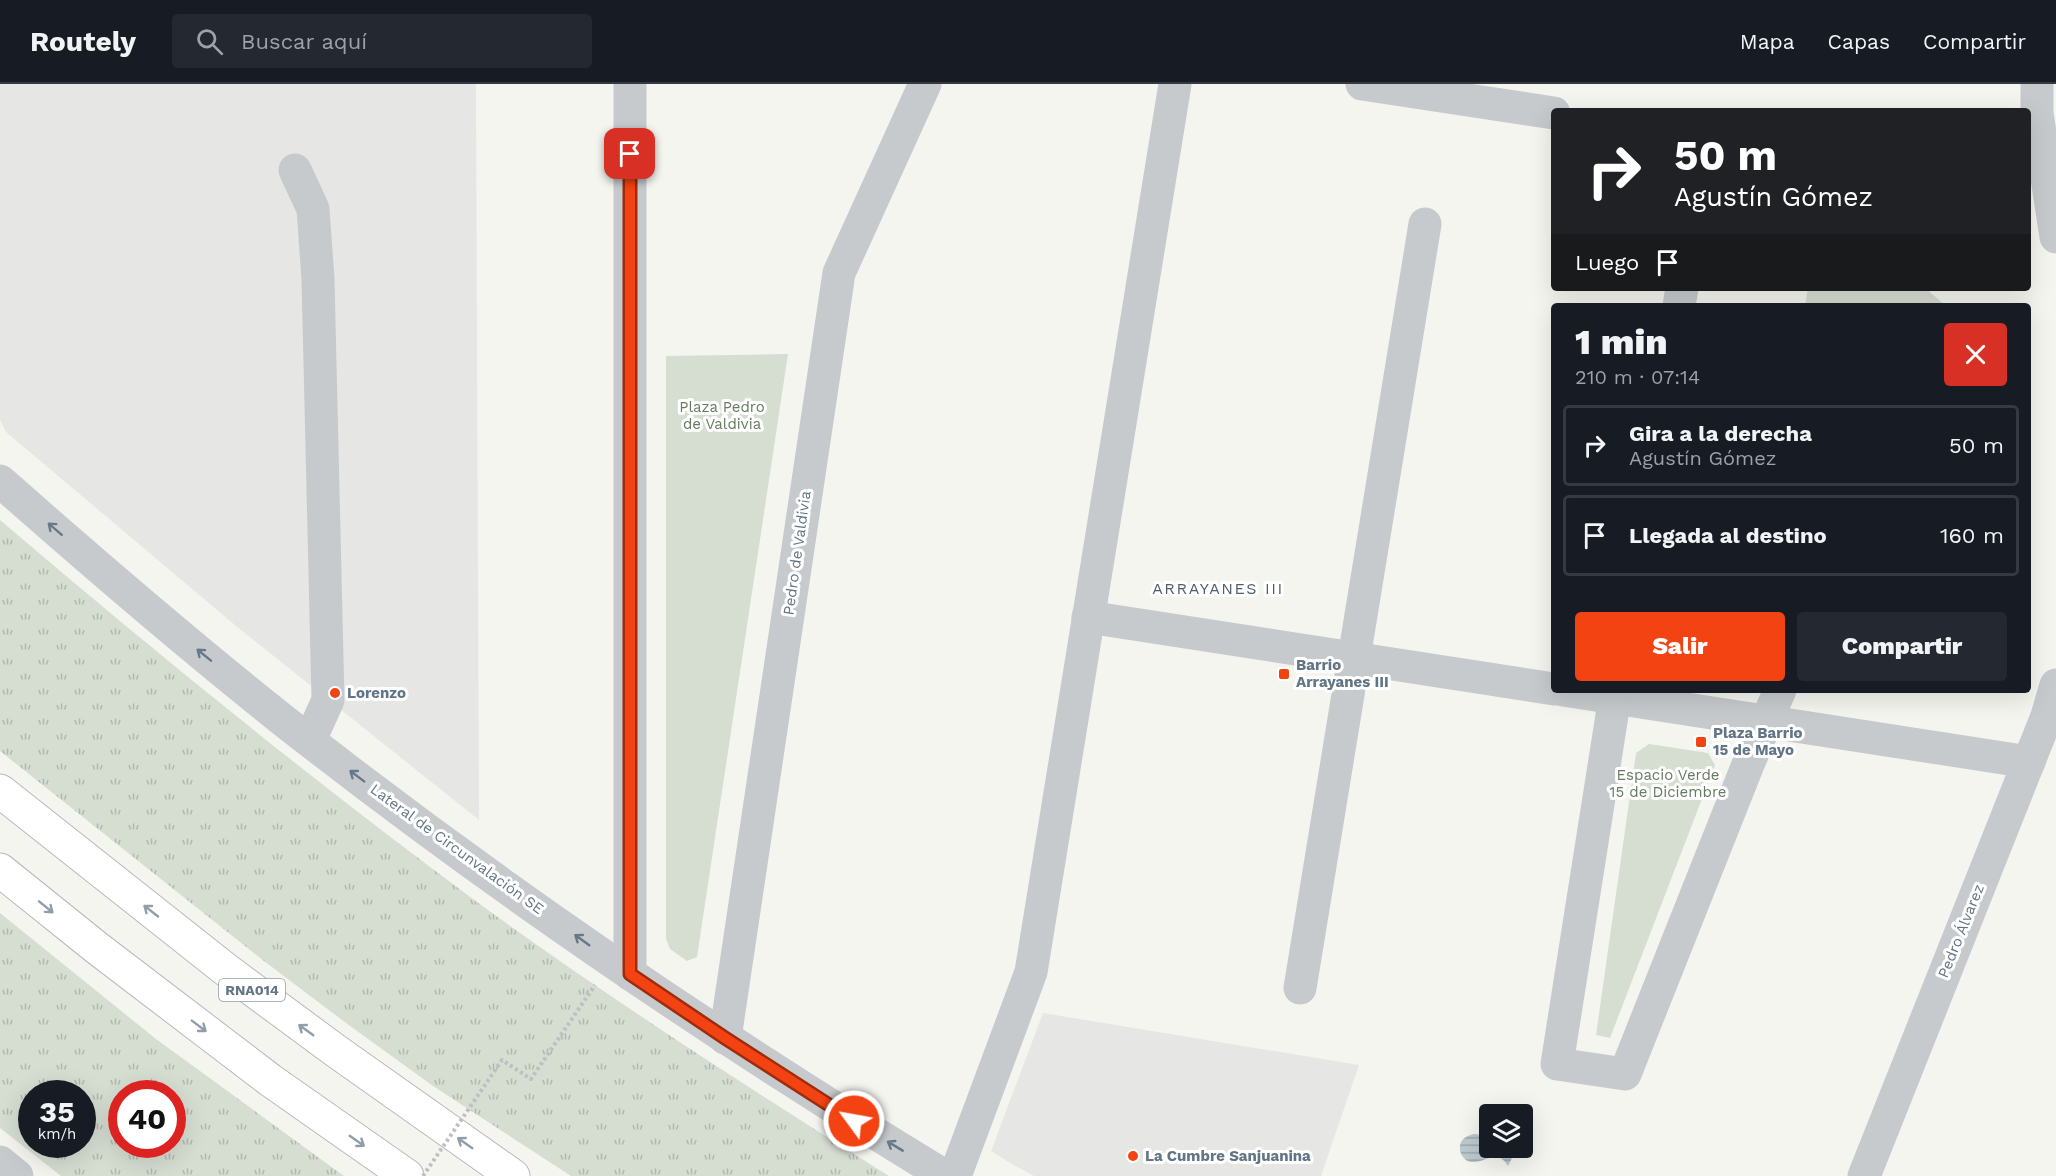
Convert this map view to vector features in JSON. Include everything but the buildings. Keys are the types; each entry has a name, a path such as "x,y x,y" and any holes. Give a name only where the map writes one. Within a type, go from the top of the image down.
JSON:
{"highway":[{"name":"RNA014","path":"0,792 225,969 336,1051 513,1176"},
{"path":"0,870 97,948 270,1080 407,1176"}],"street":[{"path":"630,84 630,974"},
{"name":"Pedro de Valdivia","path":"725,1038 839,273 925,84"},
{"path":"955,1176 1031,972 1174,84"},
{"path":"1362,84 1551,113"},
{"path":"2037,84 2037,113 2044,190 2056,237"},
{"path":"295,170 313,209 318,279 328,700 310,740"},
{"path":"1300,988 1425,224"},
{"name":"Lateral de Circunvalación SE","path":"0,481 141,604 310,740 422,826 630,974 725,1038 836,1110 945,1176"},
{"path":"1088,617 1551,689"},
{"name":"Pedro Álvarez","path":"1864,1176 2052,705 2056,685"},
{"path":"1779,693 1766,722 1625,1074 1557,1064 1615,694 1766,722 2029,762"},
{"path":"0,1162 17,1176"}],"path":[{"path":"423,1176 502,1060 531,1079 595,985"}],"shaded area":[{"path":"0,84 476,84 479,820 236,626 6,432 0,420"},
{"path":"1043,1013 1359,1065 1321,1176 1034,1176 1010,1163 991,1151"},
{"path":"1473,1134 1479,1135 1479,1158 1490,1158 1474,1162 1467,1161 1460,1149 1461,1142"},
{"path":"1500,1158 1512,1158 1508,1166"}],"green space":[{"path":"1808,291 1928,291 1942,303 1806,303"},
{"name":"Plaza Pedro de Valdivia","path":"788,354 697,957 687,961 670,949 666,939 666,356"},
{"path":"0,520 235,715 477,902 680,1042 889,1176 571,1176 433,1086 346,1023 264,961 0,751"},
{"name":"Espacio Verde 15 de Diciembre","path":"1649,744 1708,753 1715,765 1610,1038 1596,1035 1636,753"},
{"path":"0,913 156,1039 344,1176 61,1176 38,1158 96,1158 96,1080 18,1080 18,1142 0,1128"}],"place":[{"name":"Barrio Arrayanes III","path":"1284,674"},
{"name":"Lorenzo","path":"335,693"},
{"name":"Plaza Barrio 15 de Mayo","path":"1701,742"},
{"name":"La Cumbre Sanjuanina","path":"1133,1156"}],"district":[{"name":"ARRAYANES III","path":"1218,588"}],"route":[{"path":"630,154 630,974 854,1121"}]}
